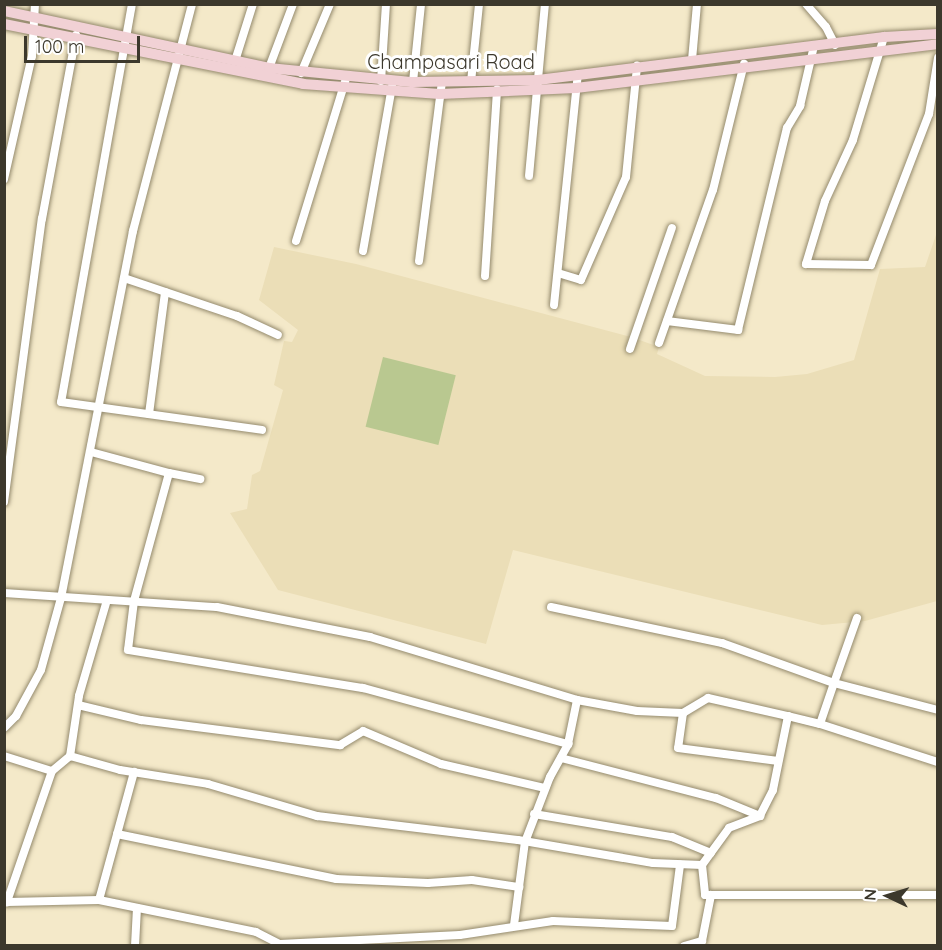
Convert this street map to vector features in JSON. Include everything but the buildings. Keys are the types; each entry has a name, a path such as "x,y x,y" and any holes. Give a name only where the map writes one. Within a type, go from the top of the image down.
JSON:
{"main road":[{"name":"Champasari Road","path":"4,11 35,10 77,31"},
{"name":"Champasari Road","path":"4,24 77,31 125,42 179,59 268,79 343,90 392,87 412,82 471,82 497,88 537,92 811,61 881,49 938,44"},
{"name":"Champasari Road","path":"125,42 182,47 269,68 381,81 392,87 440,94 497,88 637,66 835,45 884,37 938,34"}],"street":[{"path":"132,4 61,402 262,430"},
{"path":"4,728 16,716 41,670 61,598 124,278 192,4"},
{"path":"236,61 253,4"},
{"path":"269,68 293,4"},
{"path":"301,73 330,4"},
{"path":"381,81 386,4"},
{"path":"412,82 421,4"},
{"path":"471,82 479,4"},
{"path":"529,176 545,4"},
{"path":"692,60 697,4"},
{"path":"806,4 826,27 835,45"},
{"path":"4,179 32,56 35,10"},
{"path":"4,502 42,219 77,31"},
{"path":"884,37 854,140 825,201 806,264 871,265 929,114 938,58"},
{"path":"667,321 738,330 787,128 800,106 814,46"},
{"path":"659,343 713,190 746,54"},
{"path":"558,273 581,280 626,177 637,66"},
{"path":"555,305 578,74"},
{"path":"296,242 346,78"},
{"path":"419,261 442,82"},
{"path":"363,251 392,87"},
{"path":"485,276 497,88"},
{"path":"630,349 672,228"},
{"path":"124,278 237,316 278,334"},
{"path":"149,414 165,292"},
{"path":"91,452 168,473 200,479"},
{"path":"168,473 134,601 128,650 363,688 568,744"},
{"path":"4,593 217,607 292,619 380,640 577,700 637,711 683,713 708,698 820,724 938,762"},
{"path":"107,600 78,705 70,756 52,771 6,902 99,900 256,932 280,944 460,935 514,925 553,921 672,926 680,865"},
{"path":"551,607 722,643 834,683 938,710"},
{"path":"820,724 857,618"},
{"path":"514,925 525,842 545,788 568,744 577,700"},
{"path":"78,705 141,720 340,745 363,731 441,764 545,788"},
{"path":"683,713 678,748 778,761"},
{"path":"788,716 773,789 760,816 729,828 702,865 705,895 938,895"},
{"path":"4,756 52,771"},
{"path":"70,756 134,772 208,784 317,816 525,842 680,865 702,865"},
{"path":"561,758 716,798 760,816"},
{"path":"99,900 134,772"},
{"path":"534,814 672,837 711,853"},
{"path":"117,834 336,879 428,883 472,879 519,887"},
{"path":"684,945 702,941 711,895"},
{"path":"135,945 138,908"}],"shaded area":[{"path":"937,232 937,601 865,621 822,625 513,550 486,644 278,590 230,513 247,509 252,475 260,471 283,390 274,385 284,341 292,342 298,330 259,300 274,247 356,264 631,337 659,347 657,354 705,376 775,377 807,374 854,360 880,269 925,267"}],"green space":[{"path":"383,357 456,375 438,445 366,427"}]}
